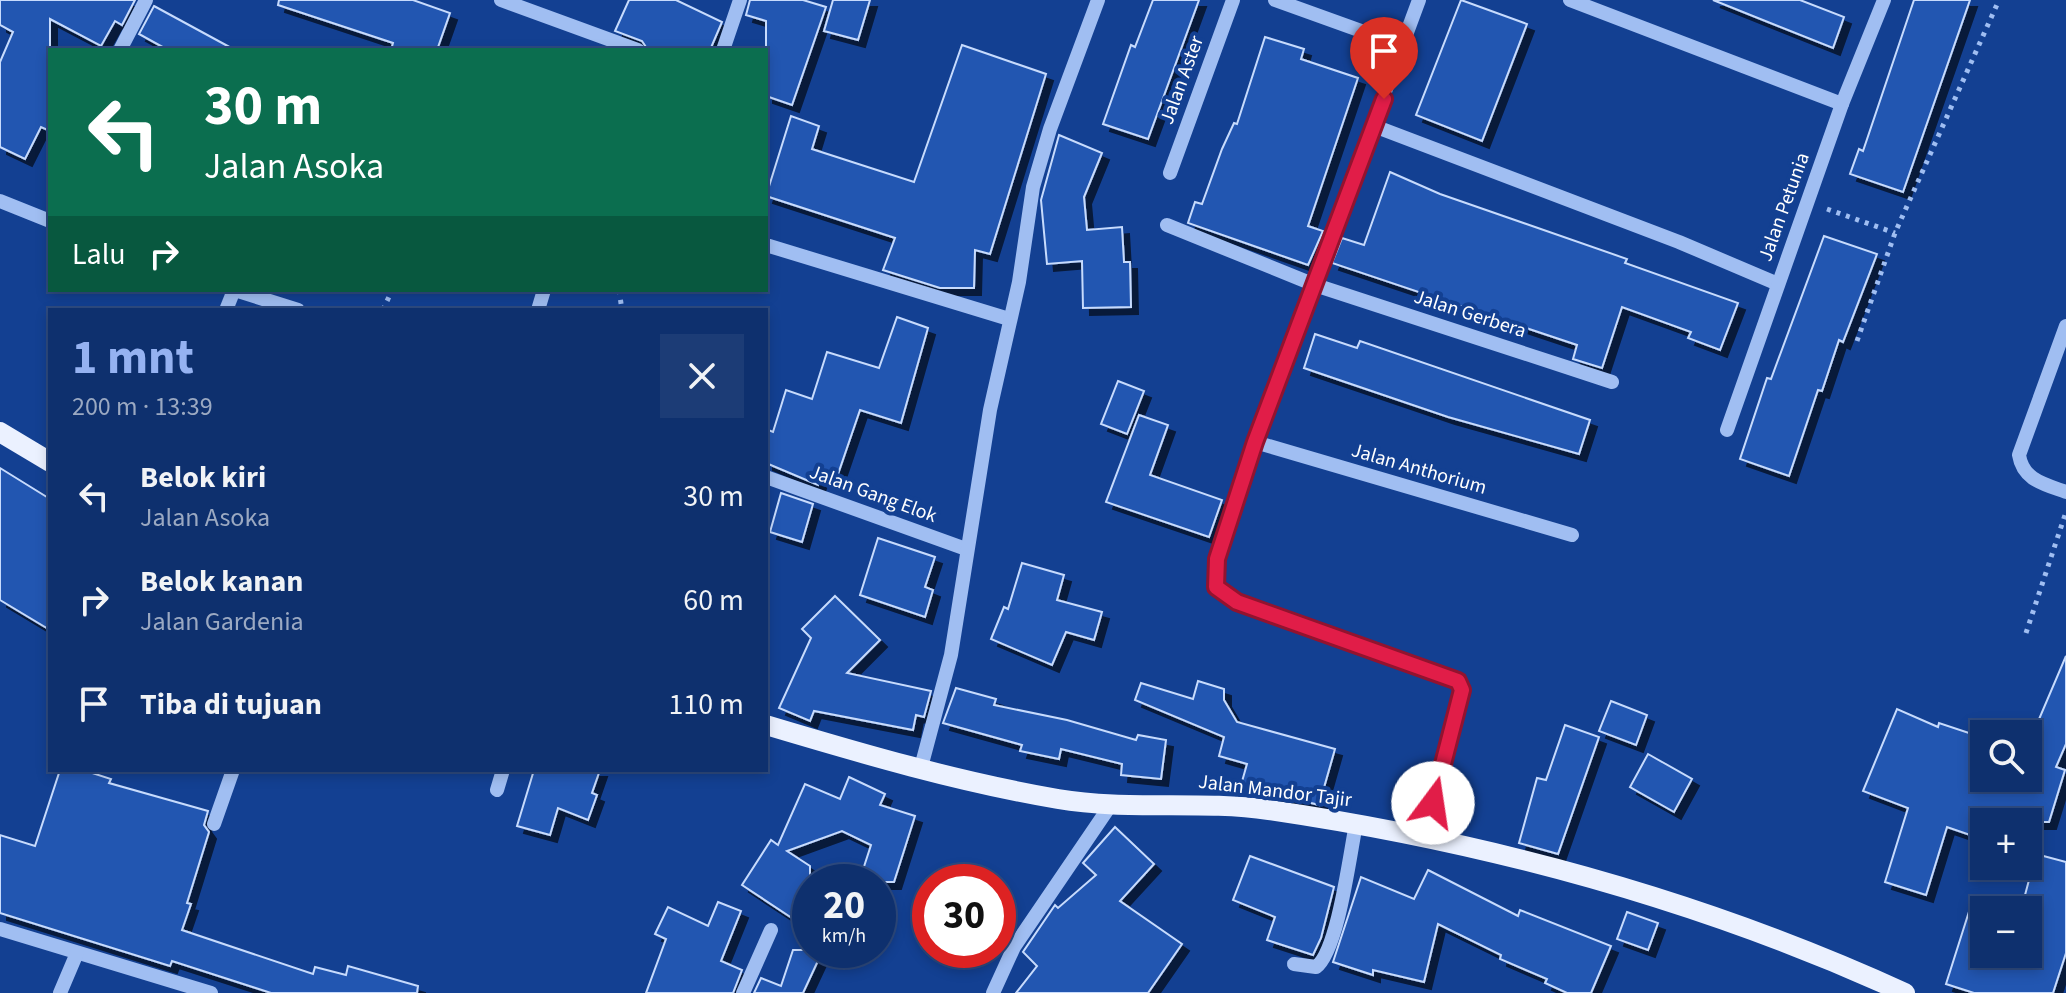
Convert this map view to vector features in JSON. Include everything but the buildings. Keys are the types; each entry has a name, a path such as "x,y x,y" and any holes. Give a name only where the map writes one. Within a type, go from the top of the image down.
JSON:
{"main road":[{"path":"0,432 48,461"},
{"name":"Jalan Mandor Tajir","path":"768,726 920,771 1060,799 1253,809 1356,824 1486,850 1726,919 1884,988 1905,993"}],"street":[{"path":"121,48 146,0"},
{"path":"501,0 633,48"},
{"path":"724,48 740,0"},
{"path":"920,771 951,655 966,549 1037,172 1098,0"},
{"name":"Jalan Aster","path":"1170,173 1233,0"},
{"path":"1275,0 1403,46"},
{"path":"1419,0 1255,442 1217,559 1216,587 1237,602 1458,681 1462,690 1433,803"},
{"path":"1570,0 1842,104"},
{"name":"Jalan Petunia","path":"1727,430 1842,104 1884,0"},
{"path":"1374,126 1679,242 1778,284"},
{"path":"0,201 48,220"},
{"name":"Jalan Gerbera","path":"1167,225 1315,285 1612,382"},
{"path":"768,246 1009,319"},
{"path":"240,292 292,308"},
{"path":"2066,326 2019,455 2021,469 2033,480 2066,492"},
{"name":"Jalan Anthorium","path":"1255,442 1572,535"},
{"name":"Jalan Gang Elok","path":"768,478 966,549"},
{"path":"214,824 232,772"},
{"path":"497,790 502,772"},
{"path":"993,993 1021,936 1112,803"},
{"path":"1294,964 1316,967 1323,960 1340,908 1356,824"},
{"path":"0,929 211,993"},
{"path":"743,993 771,930"},
{"path":"60,993 77,953"}],"path":[{"path":"1857,341 1895,233 1999,0"},
{"path":"1807,202 1895,233"},
{"path":"2026,633 2066,511"}],"route":[{"path":"1384,99 1255,442 1217,559 1216,587 1237,602 1458,681 1462,690 1433,803"}]}
